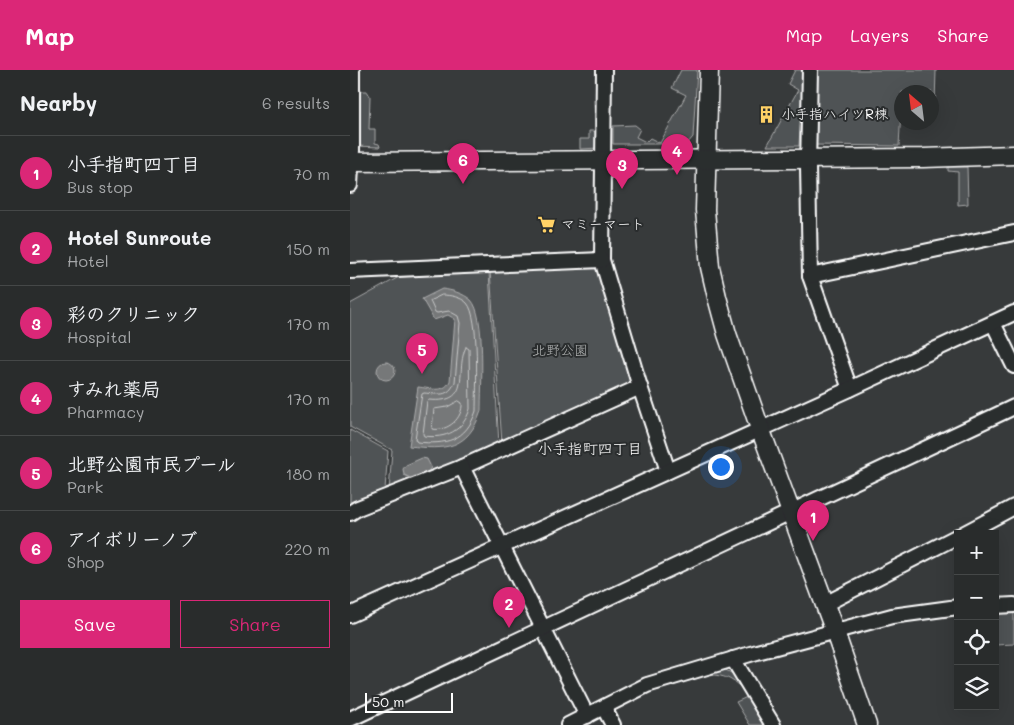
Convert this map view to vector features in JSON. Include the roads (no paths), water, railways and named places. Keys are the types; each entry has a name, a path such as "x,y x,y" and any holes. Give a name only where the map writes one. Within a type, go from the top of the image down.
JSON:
{"street":[{"path":"350,185 352,70"},
{"path":"604,70 602,260 668,471"},
{"path":"709,70 705,210 710,267 717,297 760,429 825,604 867,725"},
{"path":"810,70 810,276 850,389"},
{"path":"351,162 923,158 1014,155"},
{"path":"810,276 1014,233"},
{"path":"350,271 602,260"},
{"path":"350,615 1014,313"},
{"path":"993,323 1014,366"},
{"path":"350,513 358,508 462,467 640,386"},
{"path":"350,719 1014,407"},
{"path":"462,467 587,716"},
{"path":"971,530 1014,507"},
{"path":"825,604 954,538"},
{"path":"999,606 1014,605"},
{"path":"568,725 647,685 733,659 892,616 954,608"},
{"path":"733,659 773,725"},
{"path":"604,708 613,725"}],"water":[{"path":"442,289 464,295 471,300 476,308 482,352 481,411 476,424 469,433 454,445 434,448 409,446 418,387 440,389 444,388 450,381 455,319 448,315 434,320 422,299"},
{"path":"386,362 392,365 395,371 392,377 386,380 380,377 377,371 380,365"},
{"path":"422,458 427,459 431,467 429,471 413,479 404,475 403,469 406,465"}],"place":[{"name":"小手指ハイツR棟","path":"767,114"},
{"name":"すみれ薬局","path":"677,175"},
{"name":"アイボリーノブ","path":"463,184"},
{"name":"彩のクリニック","path":"622,189"},
{"name":"マミーマート","path":"547,224"},
{"name":"北野公園市民プール","path":"422,374"},
{"name":"小手指町四丁目","path":"813,541"},
{"name":"Hotel Sunroute","path":"509,628"}],"district":[{"name":"小手指町四丁目","path":"590,449"}],"park label":[{"name":"北野公園","path":"560,350"}]}
